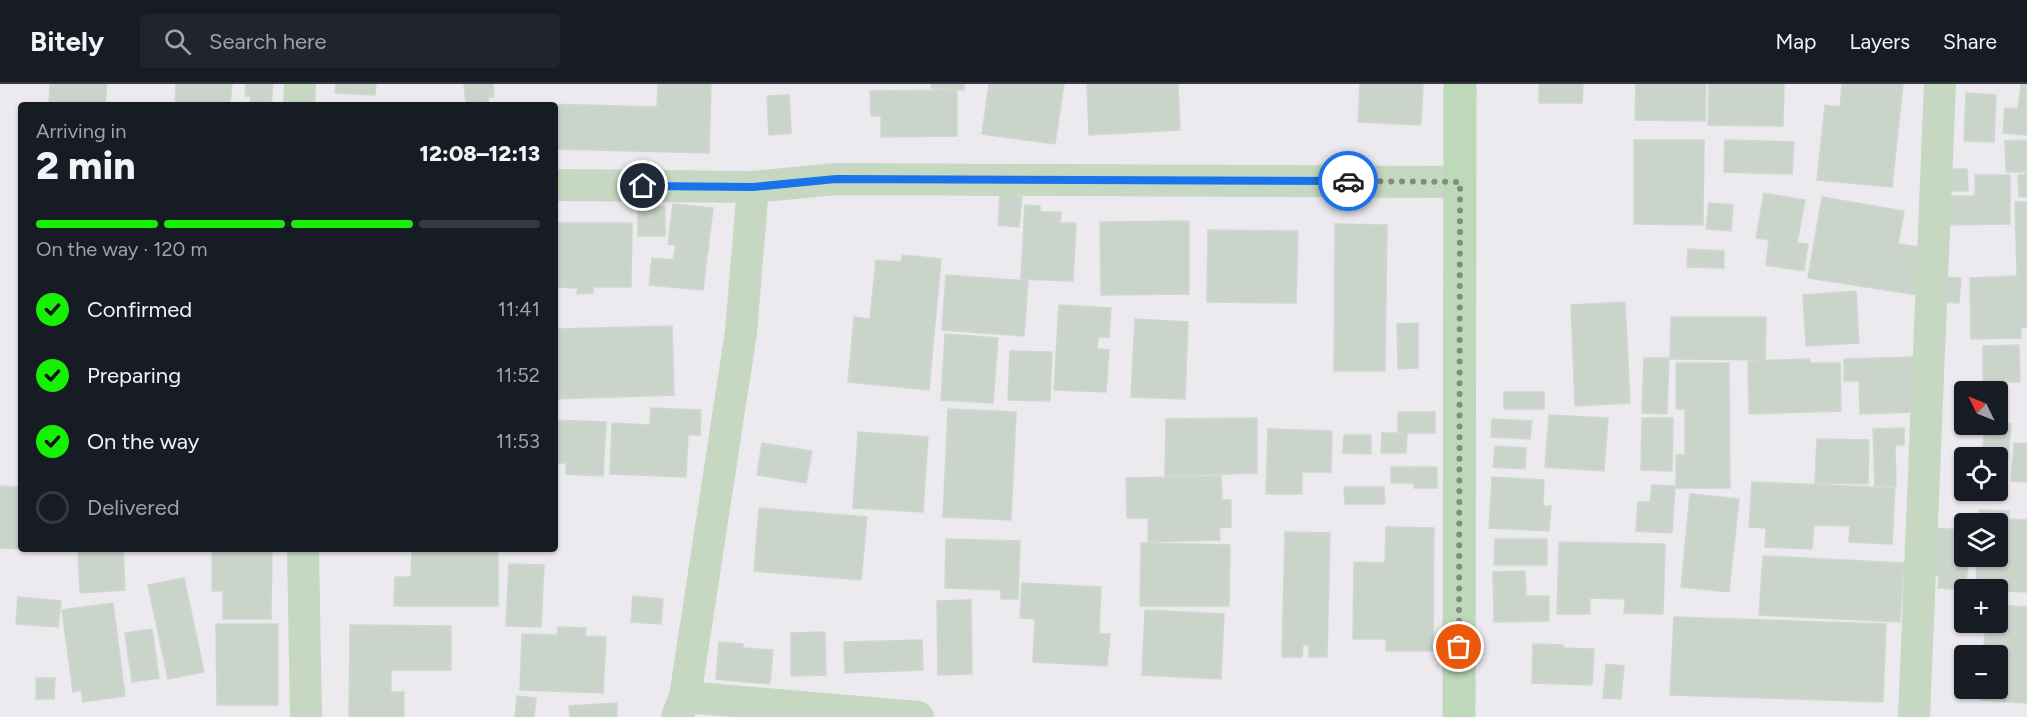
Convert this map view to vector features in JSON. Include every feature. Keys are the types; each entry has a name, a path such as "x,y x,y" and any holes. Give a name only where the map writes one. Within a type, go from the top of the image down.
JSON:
{"street":[{"path":"299,102 300,84"},
{"path":"1459,717 1460,84"},
{"path":"1914,717 1940,84"},
{"path":"558,185 753,187 836,179 1460,182"},
{"path":"753,187 741,332 681,707 918,717"},
{"path":"303,552 306,717"}],"building":[{"path":"50,84 107,84 105,102 49,102"},
{"path":"176,84 232,84 230,102 175,102"},
{"path":"246,84 273,84 271,102 250,102 251,96 245,96"},
{"path":"336,84 376,84 375,95 335,93"},
{"path":"464,84 493,84 494,97 488,97 489,102 466,102"},
{"path":"658,84 711,84 709,153 558,149 558,104 657,107"},
{"path":"931,84 964,84 964,90 931,88"},
{"path":"989,84 1064,84 1055,144 982,134"},
{"path":"1087,84 1178,84 1180,130 1089,135"},
{"path":"1360,84 1423,84 1421,125 1358,122"},
{"path":"1539,84 1583,84 1582,103 1539,103"},
{"path":"1636,84 1706,84 1705,121 1635,120"},
{"path":"1709,84 1784,84 1783,126 1708,125"},
{"path":"1842,84 1903,84 1892,187 1817,180 1825,105 1840,107"},
{"path":"2021,84 2027,84 2027,135 2003,133 2005,108 2018,109"},
{"path":"957,90 957,136 881,137 881,116 871,116 870,91"},
{"path":"1966,93 1996,95 1994,142 1964,141"},
{"path":"789,95 791,133 769,135 767,96"},
{"path":"1634,140 1704,140 1703,225 1634,224"},
{"path":"1725,140 1794,142 1792,174 1724,172"},
{"path":"2027,140 2027,172 2006,172 2005,141"},
{"path":"1939,169 1967,169 1968,191 1940,191"},
{"path":"2027,174 2027,197 2019,197 2018,175"},
{"path":"1975,175 2010,175 2010,224 1939,225 1939,196 1975,196"},
{"path":"1764,193 1805,200 1797,243 1808,244 1804,271 1766,265 1769,240 1756,238"},
{"path":"1000,195 1022,197 1019,227 998,225"},
{"path":"1822,197 1904,211 1898,244 1925,248 1917,295 1808,278"},
{"path":"2015,202 2027,202 2027,327 2021,327 2021,338 1971,339 1970,278 2017,276"},
{"path":"1709,203 1733,205 1731,231 1706,229"},
{"path":"673,204 713,208 703,290 649,285 652,258 673,260 676,245 668,244"},
{"path":"1025,205 1040,206 1040,212 1061,212 1060,223 1076,223 1073,281 1021,279"},
{"path":"638,207 665,207 665,236 638,236"},
{"path":"1189,221 1189,294 1101,295 1100,222"},
{"path":"558,223 632,223 631,287 593,287 593,293 577,294 578,288 558,287"},
{"path":"1335,224 1387,225 1385,371 1334,371"},
{"path":"1208,230 1298,231 1296,303 1207,302"},
{"path":"1688,249 1724,251 1724,268 1687,267"},
{"path":"902,255 941,259 929,390 848,382 854,317 870,319 876,260 901,262"},
{"path":"946,275 1028,281 1024,336 942,330"},
{"path":"1945,277 1961,278 1959,303 1943,302"},
{"path":"1856,291 1859,343 1806,346 1803,295"},
{"path":"1625,302 1630,403 1575,406 1571,305"},
{"path":"1059,305 1111,308 1109,337 1098,337 1097,349 1109,350 1106,392 1054,390"},
{"path":"1671,317 1766,317 1765,360 1670,359"},
{"path":"1135,319 1188,322 1185,399 1131,397"},
{"path":"1418,323 1418,368 1398,369 1397,324"},
{"path":"672,326 674,395 558,399 558,329"},
{"path":"945,334 998,338 993,403 941,400"},
{"path":"2019,345 2020,382 1983,381 1983,346"},
{"path":"1010,351 1052,352 1050,401 1008,400"},
{"path":"1915,357 1916,412 1860,414 1859,381 1844,381 1844,359"},
{"path":"1644,358 1669,358 1667,414 1642,413"},
{"path":"1810,359 1810,363 1840,363 1841,411 1749,414 1748,361"},
{"path":"1676,363 1729,363 1730,488 1676,488 1676,455 1685,455 1685,409 1676,409"},
{"path":"1504,392 1544,392 1544,409 1504,409"},
{"path":"651,408 701,410 700,435 688,435 686,477 610,474 612,423 650,425"},
{"path":"948,409 1016,412 1011,520 943,517"},
{"path":"1398,412 1435,412 1435,433 1398,433"},
{"path":"1549,415 1608,418 1604,471 1545,467"},
{"path":"1257,418 1257,473 1165,476 1166,419"},
{"path":"1642,418 1673,418 1672,471 1641,470"},
{"path":"1492,419 1532,421 1530,439 1491,437"},
{"path":"558,420 606,422 603,476 566,474 566,463 558,463"},
{"path":"2008,424 2011,424 2008,459 2008,447 1983,447 1984,435 2008,435"},
{"path":"1904,428 1904,445 1895,445 1896,486 1875,486 1873,429"},
{"path":"1268,429 1332,431 1331,472 1302,472 1302,494 1266,494"},
{"path":"858,432 928,437 923,512 853,508"},
{"path":"1382,433 1407,433 1406,453 1381,453"},
{"path":"1344,435 1371,435 1371,454 1343,453"},
{"path":"1817,439 1869,440 1868,484 1815,483"},
{"path":"762,443 812,451 806,483 757,475"},
{"path":"2014,443 2027,444 2027,482 2011,481"},
{"path":"1495,446 1526,448 1525,469 1493,467"},
{"path":"1391,467 1414,467 1414,483 1391,483"},
{"path":"1414,467 1437,467 1437,488 1414,488"},
{"path":"1221,476 1222,500 1231,500 1231,527 1219,528 1220,540 1148,542 1148,518 1127,518 1126,478"},
{"path":"1492,477 1544,480 1543,506 1551,506 1549,531 1489,528"},
{"path":"1752,482 1895,488 1892,544 1849,542 1850,526 1814,525 1812,549 1765,547 1766,528 1749,527"},
{"path":"1652,485 1675,486 1672,533 1636,531 1638,502 1650,502"},
{"path":"0,486 18,487 18,549 0,548"},
{"path":"1344,487 1384,487 1385,504 1345,504"},
{"path":"1690,494 1739,499 1729,592 1681,587"},
{"path":"759,508 867,517 861,580 754,571"},
{"path":"1979,510 2009,511 2009,519 2027,520 2027,592 2008,591 2008,579 1976,579 1977,567 2008,567 2008,513 1979,513"},
{"path":"1386,527 1434,528 1433,651 1386,651 1386,639 1353,639 1354,562 1385,563"},
{"path":"1934,528 1954,529 1954,567 1968,567 1966,579 1954,579 1954,589 1938,588 1939,576 1930,575"},
{"path":"1285,532 1330,533 1327,657 1309,657 1309,645 1303,645 1302,657 1282,657"},
{"path":"946,539 1020,541 1018,599 1001,599 1001,590 945,588"},
{"path":"1495,539 1547,539 1547,565 1494,565"},
{"path":"1559,542 1665,544 1663,614 1624,613 1625,599 1590,598 1590,614 1557,614"},
{"path":"1141,543 1230,545 1229,606 1140,606"},
{"path":"78,552 123,552 125,590 80,593"},
{"path":"212,552 272,552 271,619 223,619 223,591 212,591"},
{"path":"412,552 498,552 498,606 394,606 395,577 411,577"},
{"path":"1763,556 1904,563 1900,622 1759,615"},
{"path":"509,564 544,565 541,627 506,626"},
{"path":"1525,571 1526,596 1549,596 1549,621 1494,622 1493,572"},
{"path":"184,578 204,672 168,679 148,585"},
{"path":"1022,583 1101,587 1099,634 1110,634 1107,666 1033,662 1035,619 1020,618"},
{"path":"633,596 663,599 661,624 631,622"},
{"path":"18,597 61,601 58,627 16,624"},
{"path":"971,600 972,674 938,675 937,601"},
{"path":"113,603 125,696 83,702 81,690 73,692 62,610"},
{"path":"2008,606 2027,607 2027,703 1981,700 2008,699 2008,645 1984,645 1985,633 2008,633"},
{"path":"1145,610 1224,614 1221,679 1142,675"},
{"path":"1674,617 1886,624 1883,702 1670,695"},
{"path":"216,624 278,624 278,705 217,705"},
{"path":"350,625 451,626 451,670 391,670 391,692 404,692 404,717 349,717"},
{"path":"558,627 586,628 585,636 606,637 603,693 520,690 522,634 557,635"},
{"path":"152,629 159,678 132,682 125,633"},
{"path":"825,632 826,675 791,676 791,633"},
{"path":"922,640 923,670 845,673 844,642"},
{"path":"719,642 743,644 743,648 773,650 770,684 716,679"},
{"path":"1533,644 1594,649 1592,685 1532,683"},
{"path":"1606,664 1624,666 1621,699 1603,698"},
{"path":"36,678 55,678 54,699 36,699"},
{"path":"517,696 536,698 534,717 515,717"},
{"path":"617,703 617,717 570,717 569,706"}],"way so far":[{"path":"1348,181 1460,182 1459,647"}],"route":[{"path":"643,186 753,187 836,179 1348,181"}]}
